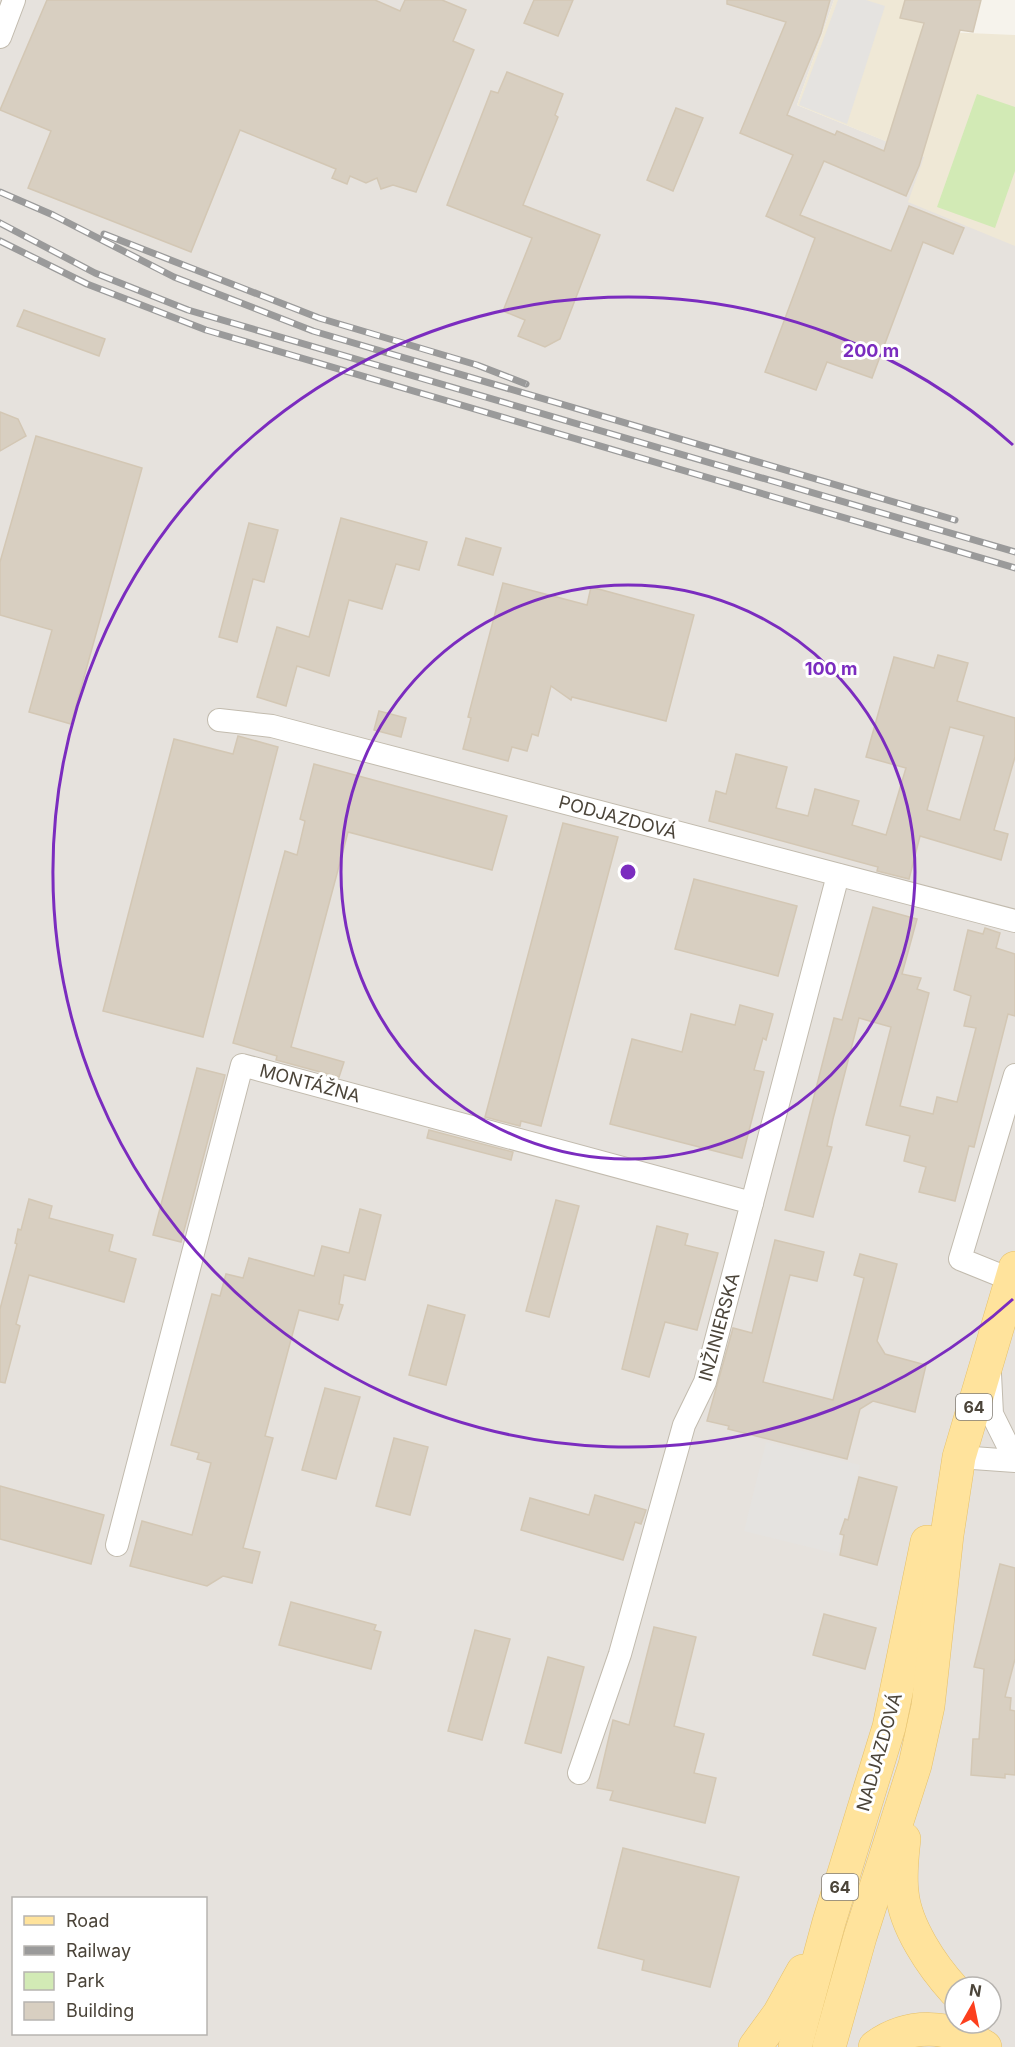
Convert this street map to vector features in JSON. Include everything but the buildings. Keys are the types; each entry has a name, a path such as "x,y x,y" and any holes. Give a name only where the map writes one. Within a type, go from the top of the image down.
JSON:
{"main road":[{"name":"NADJAZDOVÁ","path":"829,2047 860,1937 915,1765 928,1706 947,1535 960,1456 1013,1274"},
{"name":"NADJAZDOVÁ","path":"795,2047 829,1922 889,1727 931,1522 960,1456"},
{"path":"915,1765 912,1801 904,1841 902,1893 914,1929 944,1975"},
{"path":"755,2047 779,2014 829,1922"},
{"path":"875,2047 908,2031 930,2028 964,2036 985,2047"},
{"path":"996,2035 1008,2047"}],"street":[{"path":"0,37 14,0"},
{"name":"PODJAZDOVÁ","path":"219,720 272,726 1015,921"},
{"name":"INŽINIERSKA","path":"579,1773 620,1654 684,1425 705,1382 838,875"},
{"name":"MONTÁŽNA","path":"117,1545 242,1065 752,1203"},
{"path":"1013,1274 960,1259 1015,1075"},
{"path":"989,1358 992,1414 1015,1460"},
{"path":"960,1456 1015,1460"}],"shaded area":[{"path":"0,0 834,0 797,105 925,157 1015,244 1015,2047 0,2047"},
{"path":"834,0 928,0 921,31 1015,35 1015,246 908,202 924,157 797,105"},
{"path":"838,0 866,0 885,6 847,124 799,105"},
{"path":"766,1442 860,1465 837,1554 744,1531"}],"green space":[{"path":"977,94 1015,107 1015,171 995,228 937,207"}],"railway":[{"path":"0,192 53,215 174,277 313,331 955,520"},
{"path":"0,223 95,273 188,310 1015,552"},
{"path":"104,234 319,318 477,365 526,384"},
{"path":"0,241 87,284 206,330 1015,568"}]}
